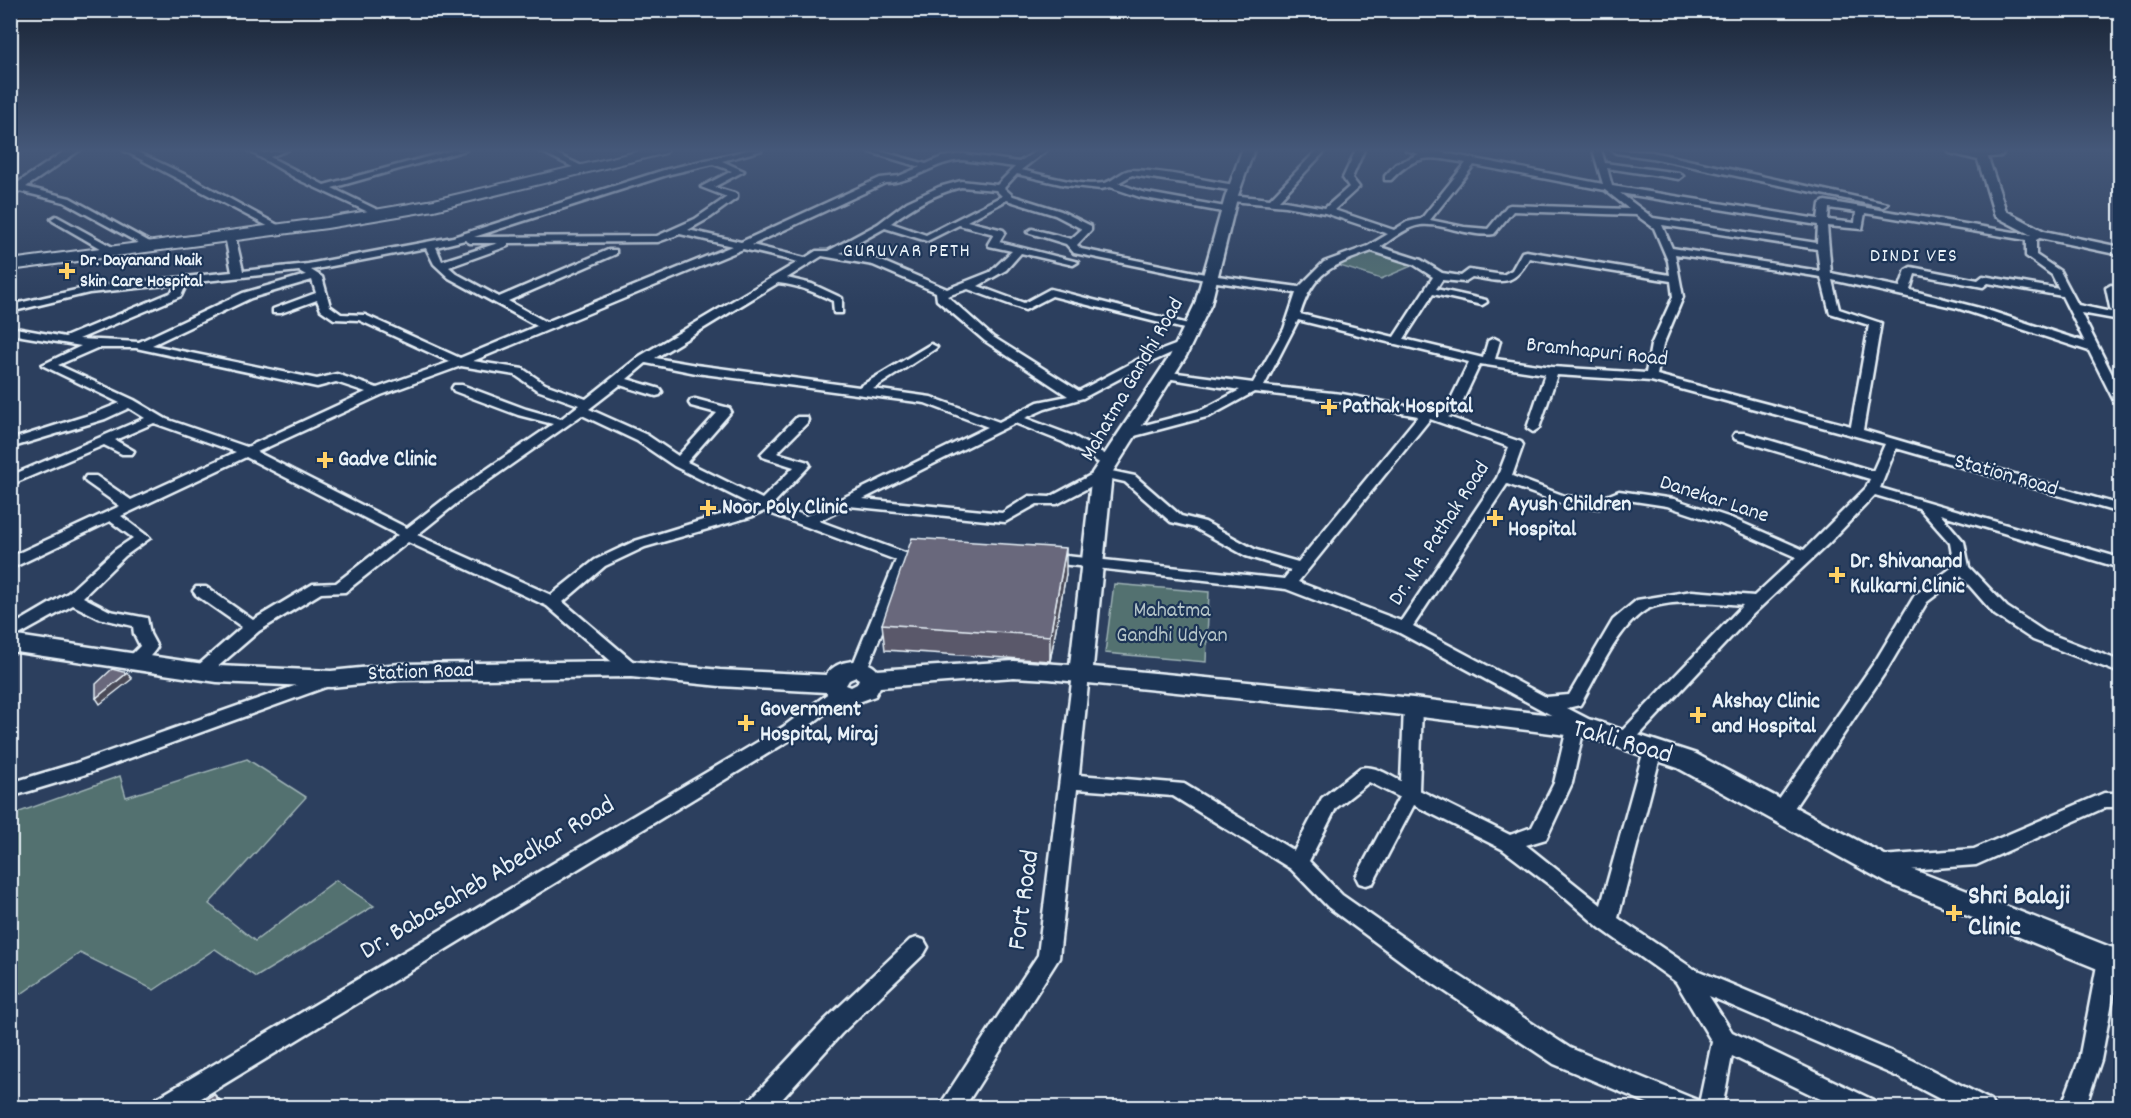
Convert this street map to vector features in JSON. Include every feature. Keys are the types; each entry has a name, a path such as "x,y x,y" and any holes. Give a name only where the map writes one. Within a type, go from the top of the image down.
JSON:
{"main road":[{"path":"10,265 280,229 446,202"},
{"name":"Mahatma Gandhi Road","path":"1081,674 1104,470 1166,374 1192,328 1203,304 1230,202"},
{"path":"1997,202 2001,213 2037,236 2121,251"},
{"name":"Station Road","path":"10,643 201,672 331,679 400,672 631,669 837,688"},
{"name":"Takli Road","path":"865,674 1014,669 1081,674 1413,707 1583,728 1686,761 1899,876 2115,961"},
{"path":"837,688 842,673 865,674"}],"street":[{"path":"71,202 152,246"},
{"path":"230,202 280,229"},
{"path":"354,202 379,214"},
{"path":"10,309 89,290 301,268 429,245 455,240 573,202"},
{"path":"455,240 658,239 681,231 727,202"},
{"path":"10,564 31,552 377,392 460,362 743,245 835,202"},
{"path":"831,254 884,224 914,202"},
{"path":"884,224 927,238 996,202"},
{"path":"1026,202 1058,213 1088,228 1073,243"},
{"path":"1273,202 1327,211 1395,233"},
{"path":"1327,211 1337,202"},
{"path":"1424,221 1438,202"},
{"path":"1626,202 1658,226 1673,261 1678,297 1657,345 1651,377"},
{"path":"1695,202 1859,227 1861,210"},
{"path":"1872,202 1894,207 1905,218"},
{"path":"1856,432 1875,322 1834,311 1821,246 1825,204 1905,218 2037,236"},
{"path":"1127,434 1206,413 1258,385 1290,329 1302,291 1328,264 1372,248 1410,224 1424,221 1464,230 1491,232 1510,208 1639,212"},
{"path":"56,219 114,252"},
{"path":"1652,221 1821,246"},
{"path":"959,222 999,232 993,244 1073,262"},
{"path":"681,231 807,261"},
{"path":"1032,232 1073,243"},
{"path":"230,236 238,274"},
{"path":"2037,236 2031,240 2031,256 2055,273 2119,396"},
{"path":"442,266 515,239"},
{"path":"1073,243 1071,245 1078,251 1210,278 1302,291"},
{"path":"429,245 442,266 453,276 545,326"},
{"path":"1372,248 1417,262 1439,276 1464,279 1468,273 1505,278 1516,273 1526,254 1675,279"},
{"path":"941,294 969,286 1000,271 1018,250"},
{"path":"1668,250 1825,275 1904,291 1998,316 2094,349"},
{"path":"499,301 612,252"},
{"path":"201,672 253,627 318,588 340,588 457,496 563,423 644,358 698,328 820,253 875,261 942,290 941,298 989,339 1076,395"},
{"path":"301,268 317,278 325,309 338,317 361,317 460,362 519,372 541,387 642,438 679,463 764,505 806,522 904,558 920,555 942,556"},
{"path":"1904,291 1911,270 1983,284 1983,279 2067,294"},
{"path":"140,346 245,295 284,281 315,276"},
{"path":"1397,341 1439,276"},
{"path":"67,340 177,294 183,280"},
{"path":"777,280 795,281 815,287 838,300 838,311"},
{"path":"969,286 1025,307 1050,292 1192,328"},
{"path":"2074,308 2118,316 2111,288 2121,290"},
{"path":"1428,290 1482,302"},
{"path":"277,311 321,295"},
{"name":"Bramhapuri Road","path":"1294,316 1482,361 1552,371 1651,377 1892,442"},
{"path":"10,330 96,344 140,346 317,383 337,378 377,392"},
{"path":"1288,584 1427,414 1451,413 1494,341"},
{"path":"96,344 48,365 130,403 155,418 249,453 411,538 553,602 631,669"},
{"path":"806,522 1042,405 1055,406 1099,387 1142,362 1183,345"},
{"path":"861,391 931,347"},
{"path":"644,358 696,369 927,400 999,426"},
{"path":"1533,428 1552,371"},
{"name":"Dr. N.R. Pathak Road","path":"1166,374 1342,399 1427,414 1516,445 1504,478 1404,628"},
{"path":"617,380 656,392"},
{"path":"458,388 522,412 563,423"},
{"path":"10,444 100,416 130,403"},
{"path":"679,463 726,411 695,403"},
{"path":"10,481 155,418"},
{"path":"1015,419 1068,439 1104,470 1130,479 1176,519 1200,525 1251,553 1300,568"},
{"path":"553,602 600,563 640,544 748,513 764,505 803,465 768,454 802,420"},
{"path":"1740,436 1875,483 1925,507 2121,563"},
{"path":"103,439 127,451"},
{"path":"1624,740 1757,601 1806,556 1875,483 1892,442"},
{"name":"Station Road","path":"1892,442 2121,509"},
{"path":"847,502 1005,518 1034,499 1052,501 1104,470"},
{"name":"Danekar Lane","path":"1504,478 1563,500 1599,504 1619,495 1669,502 1726,521 1806,556"},
{"path":"91,479 131,507"},
{"path":"1925,507 1957,542 1962,568 2001,611 2039,636 2121,667"},
{"path":"10,635 74,597 120,553 143,538 112,516"},
{"path":"865,674 904,558"},
{"path":"1033,559 1093,562 1288,584 1404,628 1545,704 1583,728 1563,783 1539,833 1509,843"},
{"path":"1781,812 1882,664 1921,599 1962,568"},
{"path":"201,591 253,627"},
{"path":"1545,704 1574,701 1619,624 1644,604 1692,596 1757,601"},
{"path":"74,597 85,608 111,617 141,622 142,634 149,647 133,661"},
{"name":"Fort Road","path":"950,1107 1048,958 1081,674"},
{"path":"10,790 77,770 331,679"},
{"name":"Dr. Babasaheb Abedkar Road","path":"162,1107 789,732 837,688"},
{"path":"1365,877 1410,795 1413,707"},
{"path":"1607,922 1653,750"},
{"path":"1298,863 1329,803 1367,773 1509,843 1562,883 1607,922 1684,975 1904,1068 1982,1107"},
{"path":"1068,781 1177,789 1298,863 1335,901 1424,965 1562,1056 1689,1107"},
{"path":"1878,864 1976,857 2104,800 2121,800"},
{"path":"758,1107 833,1027 917,947"},
{"path":"2073,1107 2090,1060 2115,961"},
{"path":"1684,975 1724,1040 1866,1107"},
{"path":"1710,1107 1724,1040"}],"green space":[{"path":"1374,251 1416,264 1381,279 1337,265"},
{"name":"Mahatma Gandhi Udyan","path":"1114,584 1209,592 1206,662 1105,653"},
{"path":"247,759 306,797 209,904 255,941 336,880 374,906 256,977 215,949 154,990 80,953 21,994 11,986 11,815 120,776 126,797"}],"building":[{"path":"912,538 1066,548 1050,636 882,624"},
{"path":"112,669 127,673 96,698 96,684"},
{"path":"214,1094 222,1107 193,1107"}],"place":[{"name":"Dr. Dayanand Naik Skin Care Hospital","path":"67,271"},
{"name":"Pathak Hospital","path":"1329,407"},
{"name":"Gadve Clinic","path":"325,460"},
{"name":"Noor Poly Clinic","path":"708,508"},
{"name":"Ayush Children Hospital","path":"1495,518"},
{"name":"Dr. Shivanand Kulkarni Clinic","path":"1837,575"},
{"name":"Akshay Clinic and Hospital","path":"1698,715"},
{"name":"Government Hospital, Miraj","path":"746,723"},
{"name":"Shri Balaji Clinic","path":"1954,913"}],"district":[{"name":"GURUVAR PETH","path":"907,252"},
{"name":"DINDI VES","path":"1914,257"}]}
